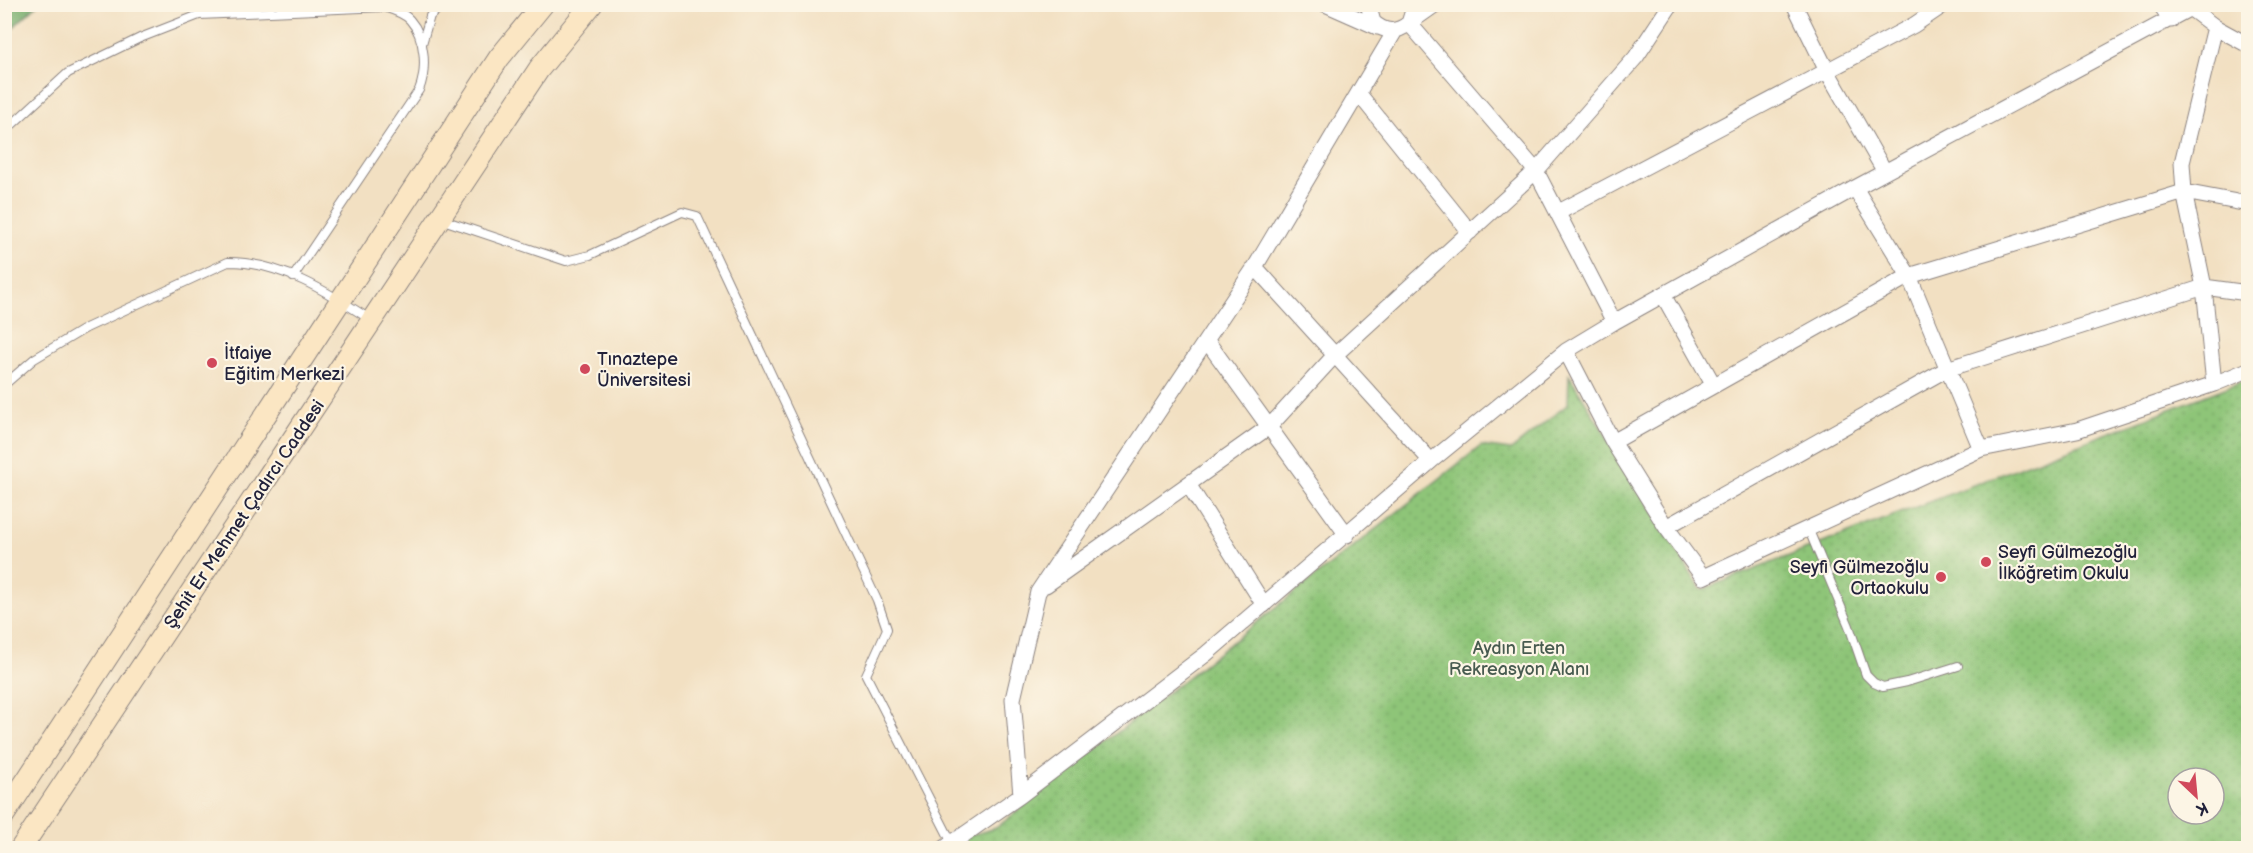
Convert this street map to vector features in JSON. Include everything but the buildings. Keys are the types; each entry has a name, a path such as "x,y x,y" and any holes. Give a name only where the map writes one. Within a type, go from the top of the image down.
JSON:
{"main road":[{"name":"Şehit Er Mehmet Çadırcı Caddesi","path":"4,815 499,58 543,4"},
{"name":"Şehit Er Mehmet Çadırcı Caddesi","path":"21,849 539,69 592,4"}],"street":[{"path":"1325,4 1379,28 1395,31"},
{"path":"1368,4 1369,15 1379,28"},
{"path":"1409,23 1415,4"},
{"path":"1021,795 1013,699 1038,592 1255,267 1395,31 1436,4"},
{"path":"1038,592 1270,426 1335,355 1536,171 1636,57 1671,4"},
{"path":"1794,4 1826,69 1885,172"},
{"path":"1559,212 1826,69 1914,25 1945,4"},
{"path":"2160,4 2171,21"},
{"path":"949,846 1021,795 1206,654 1431,461 1566,351 1855,188 2194,7 2215,27 2248,45"},
{"path":"1409,23 1536,171 1614,322"},
{"path":"2214,384 2204,287 2184,192 2182,163 2215,27"},
{"path":"1359,94 1470,232"},
{"path":"1855,188 1909,276 1981,449"},
{"path":"1613,442 1909,276 2184,192 2248,204"},
{"path":"1255,267 1431,461"},
{"path":"1666,527 1947,369 2204,287 2248,293"},
{"path":"1663,295 1713,384"},
{"path":"1207,340 1347,535"},
{"path":"1566,351 1613,442 1666,527 1703,576 1981,449 2077,430 2214,384 2248,370"},
{"path":"1188,484 1264,604"}],"lane":[{"path":"4,132 68,73 140,38 199,15 412,4"},
{"path":"421,45 430,16 444,4"},
{"path":"293,277 419,90 424,65 421,45 410,20 384,7"},
{"path":"440,219 566,261 590,255 682,212 697,216 877,600 887,629 866,675 949,846"},
{"path":"4,385 34,359 86,328 228,262 252,262 293,277 342,301 373,321"},
{"path":"1808,528 1849,626 1866,675 1874,683 1882,687 1907,682 1958,666"}],"green space":[{"path":"5,4 37,4 37,5 5,35"},
{"name":"Aydın Erten Rekreasyon Alanı","path":"1569,375 1701,590 2248,379 2248,848 924,848 996,828 1481,446 1511,450 1568,404"}],"place":[{"name":"İtfaiye Eğitim Merkezi","path":"212,363"},
{"name":"Tınaztepe Üniversitesi","path":"585,369"},
{"name":"Seyfi Gülmezoğlu İlköğretim Okulu","path":"1986,562"},
{"name":"Seyfi Gülmezoğlu Ortaokulu","path":"1941,577"}]}
